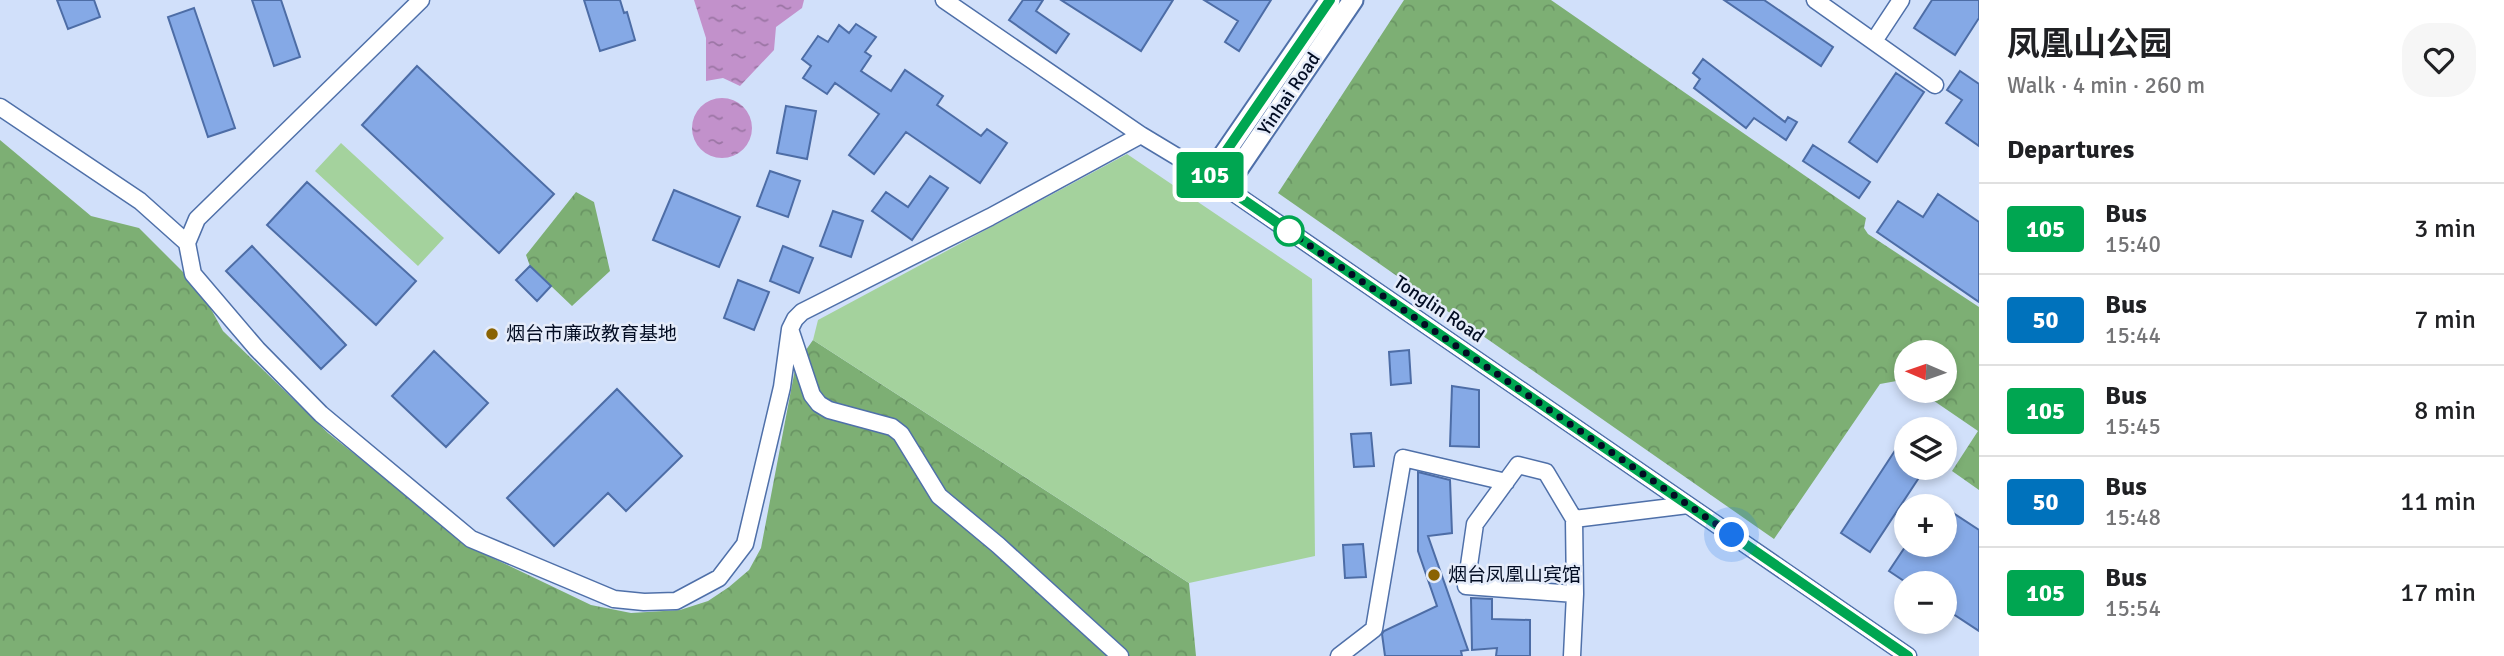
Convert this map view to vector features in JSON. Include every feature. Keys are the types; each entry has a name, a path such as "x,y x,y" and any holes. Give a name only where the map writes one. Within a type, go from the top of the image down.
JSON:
{"main road":[{"name":"Yinhai Road","path":"1217,182 1330,0"},
{"name":"Yinhai Road","path":"1217,182 1353,0"}],"street":[{"path":"421,0 197,219 187,243 193,274 257,348 321,414 471,539 614,599 676,601 719,578 745,544 782,387 790,329 802,312 990,217 1141,135"},
{"name":"Tonglin Road","path":"944,0 1141,135 1217,182 1908,656"},
{"path":"1815,0 1935,85"},
{"path":"1874,41 1901,0"},
{"path":"0,107 139,201 187,243"},
{"path":"790,329 811,395 819,404 829,410 892,427 901,434 939,496 998,545 1120,656"},
{"path":"1339,656 1374,629 1403,458 1506,482"},
{"path":"1572,656 1575,594 1574,519 1546,472 1518,465 1475,524 1466,586 1575,594"},
{"path":"1574,519 1688,505"}],"green space":[{"path":"1404,0 1551,0 1866,218 1864,228 1868,234 1979,307 1979,490 1957,475 1957,463 1978,431 1937,403 1957,403 1957,340 1894,340 1894,381 1880,384 1774,539 1278,193"},
{"path":"0,140 91,216 139,228 200,289 223,331 328,433 476,550 591,605 631,613 680,610 708,601 749,570 761,548 796,364 813,340 1189,583 1196,656 0,656"},
{"path":"341,143 444,238 418,266 315,171"},
{"path":"1127,154 1312,279 1315,556 1189,583 813,340 818,320"},
{"path":"576,192 594,202 610,271 572,306 530,266 526,255"}],"water":[{"path":"694,0 804,0 802,8 776,27 774,50 740,86 723,78 706,81 706,38"},
{"path":"716,98 728,98 747,111 752,128 750,140 739,153 728,158 716,158 697,145 692,134 692,122 705,103"}],"building":[{"path":"57,0 94,0 100,17 68,29"},
{"path":"252,0 281,0 300,57 274,66"},
{"path":"584,0 620,0 624,13 627,12 635,40 600,51"},
{"path":"1023,0 1043,0 1036,11 1069,34 1056,53 1009,20"},
{"path":"1061,0 1173,0 1141,51"},
{"path":"1204,0 1271,0 1239,51 1225,42 1238,21"},
{"path":"1724,0 1764,0 1833,47 1821,66"},
{"path":"1932,0 1979,0 1979,18 1955,55 1914,28"},
{"path":"194,8 235,128 208,137 168,17"},
{"path":"856,24 876,37 865,52 871,56 861,71 891,91 905,70 943,96 937,105 981,136 987,129 1007,143 980,183 906,132 874,174 849,155 879,114 835,83 827,94 803,78 811,66 802,59 818,36 828,42 839,25 849,33"},
{"path":"1703,59 1785,122 1788,117 1797,122 1786,140 1754,118 1746,128 1694,88 1700,79 1693,73"},
{"path":"417,66 554,194 499,253 362,125"},
{"path":"1960,71 1979,84 1979,146 1946,123 1962,100 1947,90"},
{"path":"1896,73 1924,92 1877,162 1849,142"},
{"path":"786,106 816,111 807,159 777,153"},
{"path":"1813,145 1870,182 1859,198 1803,161"},
{"path":"770,171 800,181 788,217 757,206"},
{"path":"930,176 948,188 912,240 872,211 886,192 908,207"},
{"path":"307,182 416,281 376,325 267,225"},
{"path":"674,190 740,217 719,267 653,240"},
{"path":"1938,194 1979,222 1979,302 1877,232 1898,201 1923,217"},
{"path":"833,211 863,221 851,257 820,246"},
{"path":"252,246 346,345 321,369 226,271"},
{"path":"783,246 813,258 799,293 770,281"},
{"path":"530,266 551,286 537,301 516,280"},
{"path":"738,280 769,292 754,330 724,318"},
{"path":"1409,350 1411,383 1391,385 1389,352"},
{"path":"434,351 488,403 446,447 392,396"},
{"path":"1452,386 1479,390 1479,447 1450,446"},
{"path":"617,389 682,456 626,511 608,493 554,546 507,498"},
{"path":"1371,433 1374,466 1354,467 1351,434"},
{"path":"1894,452 1894,480 1917,480 1908,494 1894,494 1894,516 1870,552 1841,533"},
{"name":"烟台凤凰山宾馆","path":"1418,472 1450,480 1452,533 1428,536 1468,650 1461,651 1462,656 1385,656 1382,634 1384,631 1437,606 1418,551"},
{"path":"1957,516 1979,530 1979,631 1957,617 1957,571 1894,571 1894,574 1889,571 1898,557 1957,557"},
{"path":"1363,544 1366,577 1345,578 1343,545"},
{"path":"1471,598 1492,599 1492,619 1530,620 1530,656 1496,656 1497,648 1472,650"}],"bus line":[{"name":"105","path":"1330,0 1209,176 1908,656"}],"place":[{"name":"烟台市廉政教育基地","path":"492,334"},
{"name":"烟台凤凰山宾馆","path":"1434,575"}],"route":[{"path":"1289,231 1284,228 1732,535"}]}
